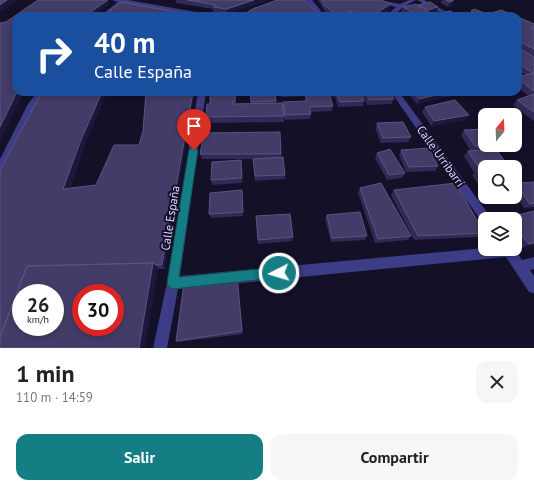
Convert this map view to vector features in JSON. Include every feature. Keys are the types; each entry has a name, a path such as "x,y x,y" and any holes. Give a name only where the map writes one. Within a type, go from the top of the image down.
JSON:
{"street":[{"path":"115,0 185,12"},
{"path":"250,12 285,0"},
{"path":"309,0 319,12"},
{"path":"370,0 401,6"},
{"path":"394,12 413,0"},
{"path":"420,0 444,12"},
{"path":"109,12 124,1"},
{"path":"0,169 32,104 38,96"},
{"name":"Calle España","path":"160,348 173,283 201,96"},
{"name":"Calle Urribarrí","path":"398,96 481,212"},
{"path":"173,283 478,253"},
{"path":"512,256 534,287"},
{"path":"520,267 534,263"}],"building":[{"path":"0,0 7,0 0,5"},
{"path":"38,0 108,0 91,12 21,12"},
{"path":"188,0 254,0 227,9"},
{"path":"277,0 305,0 317,12 248,12 250,10"},
{"path":"321,0 381,0 391,4 378,12 333,12 324,5"},
{"path":"121,2 176,12 108,12"},
{"path":"430,2 438,7 428,10 418,5"},
{"path":"416,4 429,12 412,12 403,7"},
{"path":"474,9 482,12 473,12 471,11"},
{"path":"501,10 506,12 495,12"},
{"path":"12,18 12,96 15,96 0,127 0,23 6,22"},
{"path":"522,19 534,24 534,28 531,28 534,30 534,49 522,43"},
{"path":"522,50 534,57 534,91 522,82 522,76 533,73 522,66"},
{"path":"534,94 534,112 517,100"},
{"path":"40,96 100,96 81,140 63,189 96,185 114,145 139,145 143,131 146,96 192,96 162,265 156,265 153,263 27,266 20,284 12,284 12,305 0,337 0,172"},
{"path":"210,96 235,96 235,102 232,102 232,104 282,103 284,116 206,117 207,104 210,104"},
{"path":"250,96 275,96 276,101 251,102"},
{"path":"306,96 330,96 333,106 309,107 311,114 285,115 283,102 307,101"},
{"path":"338,96 362,96 364,101 340,102"},
{"path":"368,96 392,96 394,99 369,100"},
{"path":"416,96 432,96 419,99"},
{"path":"455,100 469,115 434,121 425,107"},
{"path":"403,122 411,137 383,138 377,123"},
{"path":"478,129 478,146 475,146 464,130"},
{"path":"280,132 281,154 200,154 204,133"},
{"path":"429,148 438,166 409,167 401,150"},
{"path":"390,149 405,173 389,175 377,153"},
{"path":"468,151 498,152 504,160 478,160 478,166"},
{"path":"283,157 285,175 255,176 253,159"},
{"path":"241,160 242,178 211,180 212,162"},
{"path":"534,182 534,203 530,204 522,193 522,183"},
{"path":"381,183 411,236 378,239 360,188"},
{"path":"456,183 478,222 478,233 418,236 394,190"},
{"path":"242,190 243,212 209,214 210,193"},
{"path":"534,211 534,243 529,244 522,236 522,214"},
{"path":"360,212 367,236 332,238 327,215"},
{"path":"290,214 293,237 258,240 256,216"},
{"path":"153,263 139,348 0,348 0,337 12,305 12,336 64,336 64,284 20,284 27,266"},
{"path":"237,275 242,331 176,341 184,283"}],"route":[{"path":"194,150 173,283 279,273"}]}
